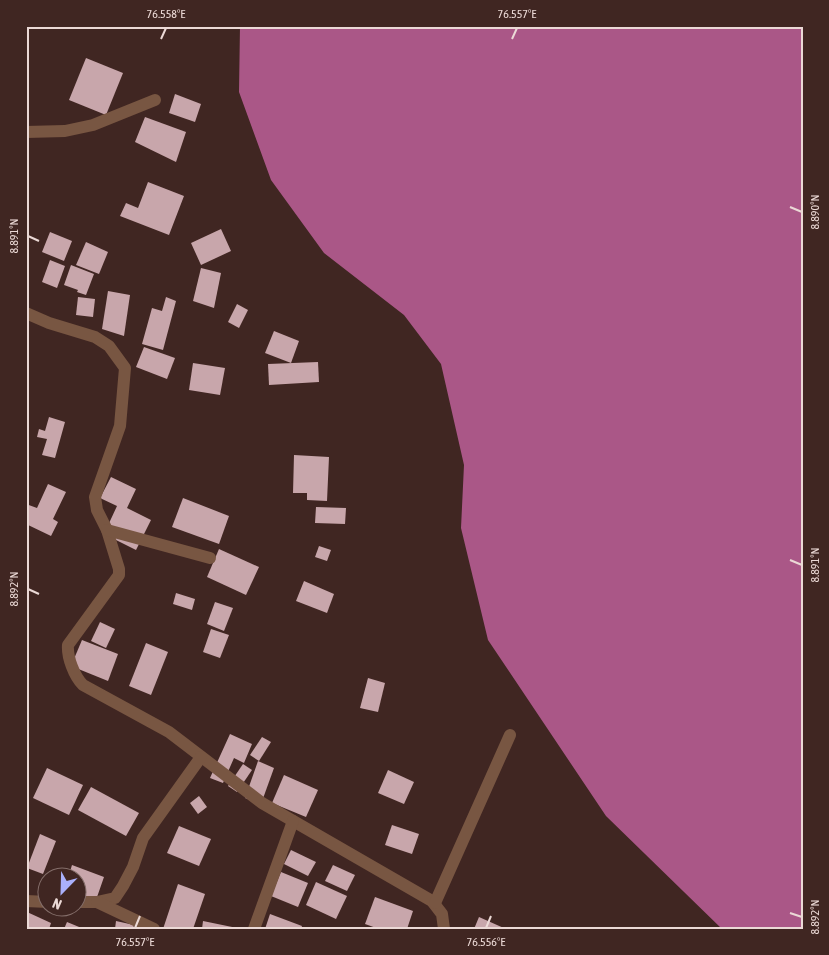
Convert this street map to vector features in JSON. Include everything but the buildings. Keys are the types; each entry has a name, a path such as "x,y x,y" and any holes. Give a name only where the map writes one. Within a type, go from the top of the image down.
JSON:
{"street":[{"path":"26,132 65,131 93,125 155,100"},
{"path":"26,314 95,337 109,346 125,368 120,426 95,497 97,510 107,530 119,569 119,575 68,645 68,654 78,679 83,685 169,732 247,793 435,903 442,914 444,929"},
{"path":"107,530 210,558"},
{"path":"435,903 510,735"},
{"path":"88,902 115,898 133,867 143,838 201,757"},
{"path":"254,929 293,821"},
{"path":"97,902 154,929"}],"shaded area":[{"path":"240,26 803,26 803,929 722,929 606,816 488,640 461,528 464,465 441,364 404,315 324,253 271,180 239,92"}]}
